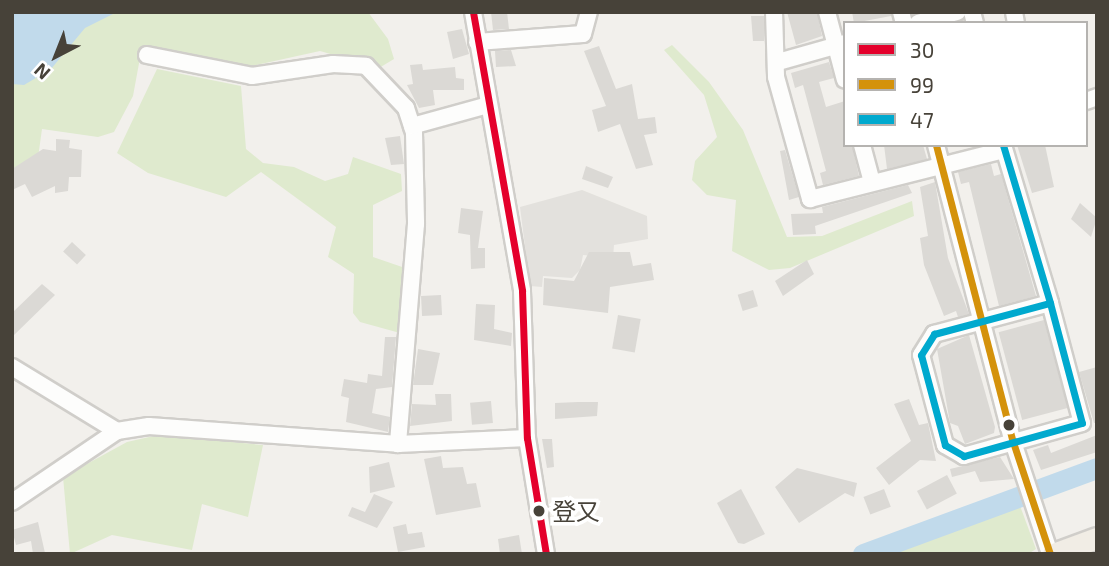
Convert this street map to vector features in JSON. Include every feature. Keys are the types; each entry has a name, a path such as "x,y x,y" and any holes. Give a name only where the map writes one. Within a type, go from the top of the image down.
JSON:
{"main road":[{"path":"1052,554 1097,538"}],"street":[{"path":"473,12 525,318 527,438 546,554"},
{"path":"477,43 583,34 589,12"},
{"path":"774,12 778,62 776,77 810,199 1004,147 1050,303 1082,423 964,456 945,445 921,355 934,334 1050,303"},
{"path":"827,12 840,44 843,66"},
{"path":"925,21 957,12"},
{"path":"778,62 840,44"},
{"path":"147,55 251,76 333,64 366,66 406,108 411,125 416,224 398,444"},
{"path":"411,125 488,105"},
{"path":"863,147 872,182"},
{"path":"937,147 1013,442 1052,554"},
{"path":"12,367 117,431"},
{"path":"12,502 117,431 149,426 398,444 527,438"}],"green space":[{"path":"12,12 368,12 388,39 394,59 379,68 320,51 229,71 140,58 133,96 114,132 98,137 42,129 37,165 12,169"},
{"path":"672,45 709,82 743,130 787,237 822,236 912,201 914,216 790,268 769,270 732,251 736,200 707,195 692,180 695,161 717,137 704,95 664,50"},
{"path":"157,69 241,86 246,149 263,163 294,167 325,181 348,174 353,157 401,174 402,191 373,205 373,257 408,269 400,333 360,322 353,313 354,274 328,257 336,227 261,172 226,197 148,173 117,153"},
{"path":"158,435 263,445 248,517 202,504 192,550 112,535 70,554 63,477 127,442"},
{"path":"1019,503 1036,549 1028,554 880,554"}],"shaded area":[{"path":"582,190 647,216 648,239 614,245 613,258 583,255 580,270 572,278 543,276 542,287 530,286 520,207"}],"water":[{"path":"12,12 117,12 85,28 51,69 24,85 12,84"}],"building":[{"path":"491,12 507,12 509,29 493,30"},
{"path":"787,12 817,12 822,36 796,45"},
{"path":"852,12 891,12 891,16 854,21"},
{"path":"751,16 764,16 764,41 753,41"},
{"path":"462,29 469,54 453,59 447,32"},
{"path":"599,46 616,89 632,84 638,119 655,117 657,133 644,135 653,165 636,169 620,124 598,132 592,110 606,106 584,51"},
{"path":"511,50 516,66 496,67 495,51"},
{"path":"829,62 834,78 819,82 826,107 843,102 843,147 852,147 859,176 823,185 820,173 826,171 803,85 795,88 791,73"},
{"path":"422,64 423,70 455,67 456,78 464,79 464,90 433,90 435,105 419,108 407,85 413,84 410,65"},
{"path":"400,136 404,164 391,165 385,138"},
{"path":"56,139 70,140 69,148 82,150 81,177 69,177 68,191 55,193 55,186 32,197 25,184 12,190 12,169 43,149 56,151"},
{"path":"884,147 924,147 927,159 887,169"},
{"path":"1018,147 1045,147 1054,187 1032,193"},
{"path":"785,150 799,197 789,200 780,151"},
{"path":"991,164 994,176 1001,174 1036,296 999,306 969,182 961,184 958,172"},
{"path":"586,166 613,177 608,188 582,179"},
{"path":"935,182 948,258 969,314 958,317 956,311 944,316 924,265 920,238 928,236 920,187"},
{"path":"908,185 912,193 815,226 816,234 793,235 791,214 823,213 822,207"},
{"path":"1080,203 1097,218 1091,237 1071,219"},
{"path":"461,208 483,211 478,248 485,248 485,268 471,269 470,235 458,233"},
{"path":"72,242 86,255 77,264 63,252"},
{"path":"589,252 630,252 633,266 651,263 654,280 610,287 608,313 543,305 544,278 574,281"},
{"path":"807,260 814,274 783,296 775,281"},
{"path":"42,284 55,295 12,337 12,313"},
{"path":"753,290 758,306 743,311 738,295"},
{"path":"441,295 442,315 422,316 421,296"},
{"path":"476,304 495,305 494,329 512,333 511,346 474,340"},
{"path":"618,315 641,319 635,352 612,348"},
{"path":"1044,320 1068,408 1022,420 999,332"},
{"path":"969,335 995,427 994,433 965,444 958,426 950,423 937,349"},
{"path":"385,337 396,337 392,387 376,389 372,413 390,417 388,432 346,422 349,398 341,396 344,379 367,383 368,374 382,376"},
{"path":"418,349 440,353 433,385 413,385"},
{"path":"1097,367 1097,423 1094,423 1079,372"},
{"path":"435,394 451,394 452,421 410,426 412,404 436,405"},
{"path":"909,399 919,425 928,423 936,461 920,460 889,485 876,468 911,441 894,404"},
{"path":"491,401 493,423 472,425 470,403"},
{"path":"598,402 597,416 555,419 555,403"},
{"path":"1097,435 1097,452 1041,470 1033,450 1048,445 1051,453"},
{"path":"542,439 552,439 554,467 547,468"},
{"path":"441,456 443,468 463,467 467,484 476,483 481,507 436,515 424,459"},
{"path":"1000,457 1014,479 980,482 975,471 952,477 950,469"},
{"path":"389,462 395,487 370,493 369,467"},
{"path":"797,468 857,483 854,497 845,493 799,523 775,487"},
{"path":"947,475 957,494 927,510 917,491"},
{"path":"741,489 765,534 744,544 738,543 717,503"},
{"path":"884,489 891,507 870,515 863,497"},
{"path":"374,494 393,502 377,528 348,516 352,507 365,512"},
{"path":"38,522 45,553 33,554 31,541 16,545 12,530"},
{"path":"406,524 408,534 422,532 425,547 398,552 393,527"},
{"path":"519,535 522,554 500,554 498,539"}],"waterway":[{"path":"863,554 1097,468"}],"transit line":[{"name":"30","path":"473,12 522,291 527,438 546,554"},
{"name":"99","path":"937,147 1013,442 1050,554"},
{"name":"47","path":"1004,147 1050,303"},
{"name":"47","path":"1050,303 1082,423 964,456 945,445 921,355 934,334 1050,303"}],"place":[{"name":"登又","path":"539,511"}]}
